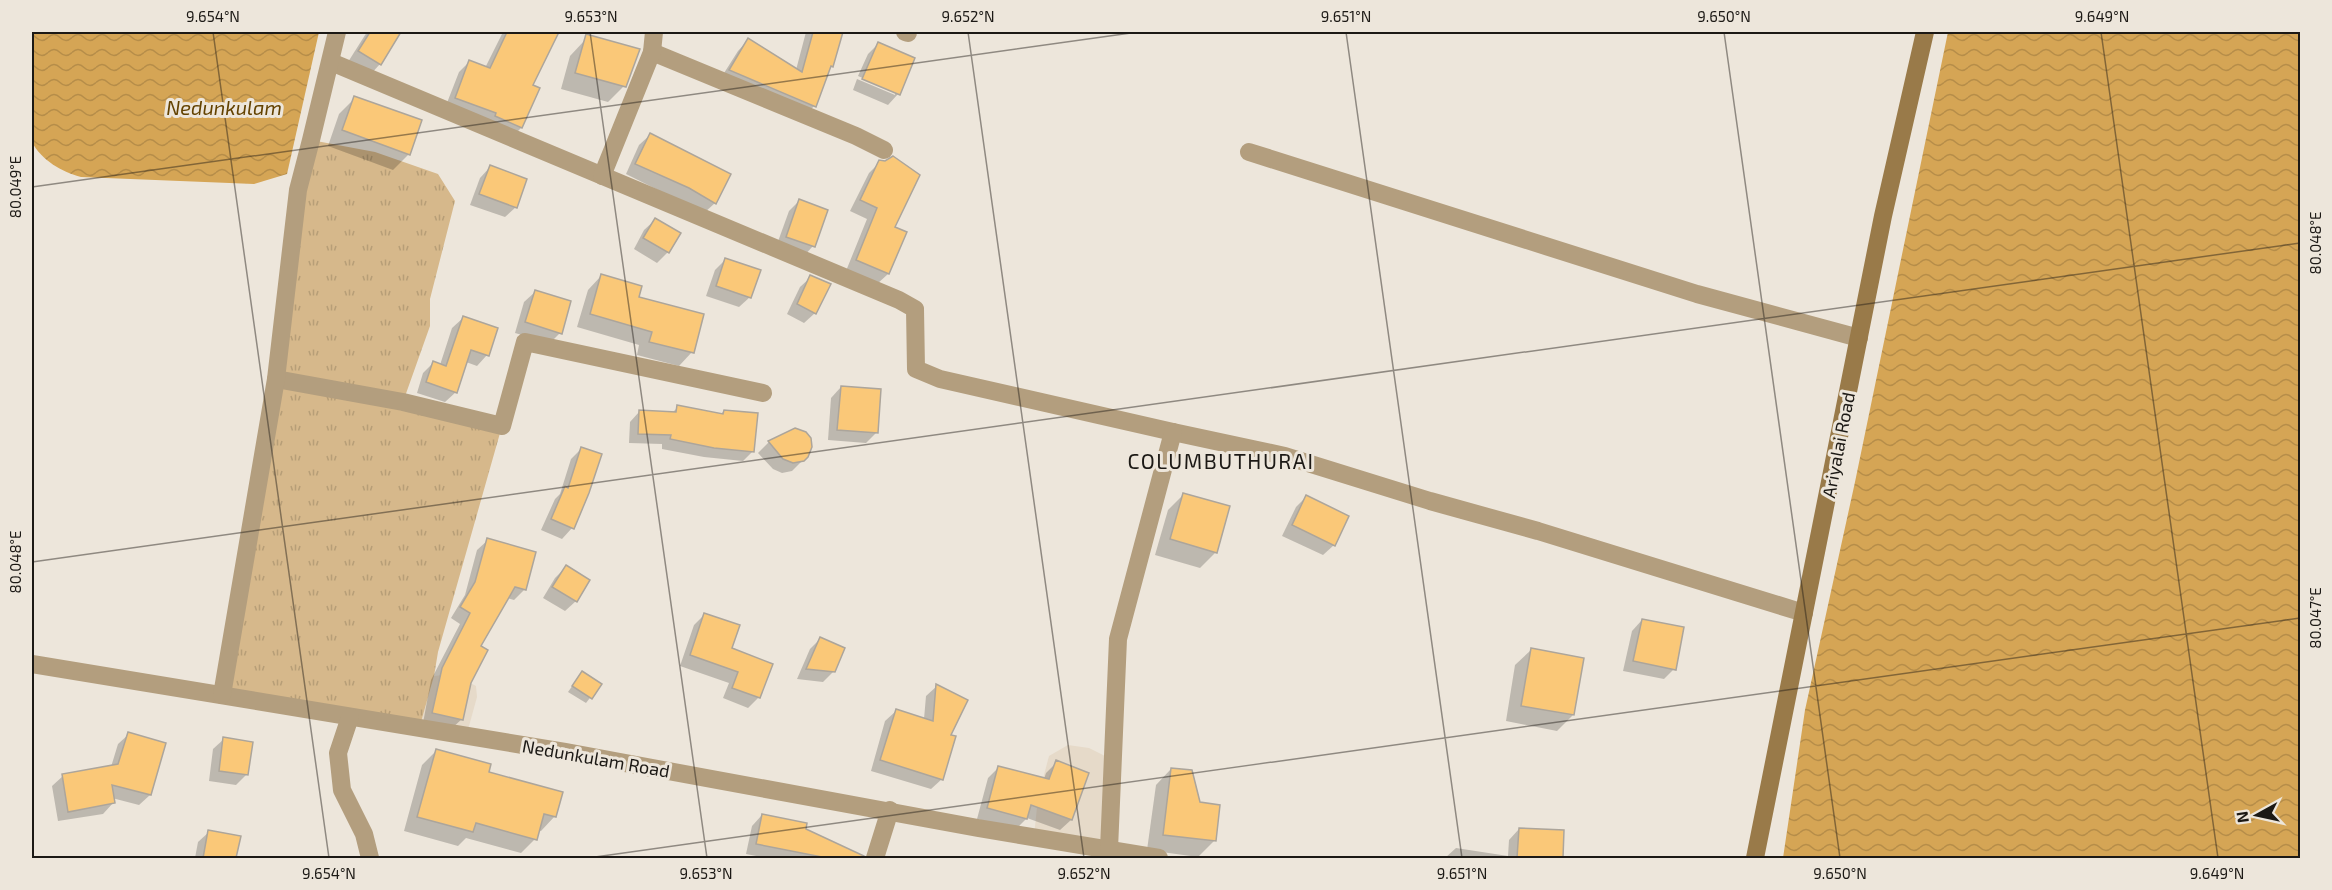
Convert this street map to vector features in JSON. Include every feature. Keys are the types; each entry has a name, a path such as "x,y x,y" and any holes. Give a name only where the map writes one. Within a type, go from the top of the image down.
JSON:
{"street":[{"path":"222,695 276,379 297,190 337,32"},
{"path":"602,176 652,52 654,32"},
{"name":"Ariyalai Road","path":"1755,858 1883,216 1925,32"},
{"path":"652,52 856,135 884,150"},
{"path":"331,62 899,300 915,309 916,369 940,379 1285,456 1804,613"},
{"path":"1250,152 1697,294 1859,338"},
{"path":"276,379 403,402 502,426 525,342 763,393"},
{"path":"1109,849 1118,639 1173,432"},
{"name":"Nedunkulam Road","path":"32,664 566,752 978,828 1159,858"},
{"path":"350,717 338,753 342,790 364,834 369,858"},
{"path":"875,858 890,810"}],"shaded area":[{"path":"434,676 457,676 476,686 477,697 466,737 419,729"},
{"path":"1068,745 1089,748 1109,758 1109,849 1034,836 1038,798 1049,756"}],"green space":[{"path":"311,140 375,152 438,174 455,201 430,299 430,326 403,402 502,426 438,652 434,676 419,729 222,695"}],"water":[{"name":"Nedunkulam","path":"32,32 319,32 287,174 254,184 81,177 67,172 46,160 32,142"},
{"path":"1948,32 2300,32 2300,858 1783,858 1805,710 1855,482"}],"building":[{"path":"370,32 401,32 381,65 358,51"},
{"path":"507,32 559,32 533,85 540,88 522,128 495,116 496,113 455,98 469,60 490,68"},
{"path":"813,32 843,32 833,67 831,66 816,107 729,70 748,38 802,72"},
{"path":"586,34 640,49 626,87 575,73"},
{"path":"878,42 915,58 900,95 862,79"},
{"path":"354,96 422,120 410,155 342,130"},
{"path":"650,133 731,174 716,204 689,188 635,164"},
{"path":"893,156 920,175 895,227 907,232 889,274 856,260 877,208 860,200 879,160 885,161"},
{"path":"490,165 527,179 517,208 479,194"},
{"path":"799,199 828,210 815,247 786,237"},
{"path":"655,218 681,233 669,253 643,238"},
{"path":"725,258 761,270 751,298 716,286"},
{"path":"601,274 642,286 639,297 704,314 694,353 649,342 652,332 590,314"},
{"path":"810,275 831,284 816,314 797,304"},
{"path":"535,290 571,301 562,334 525,322"},
{"path":"463,316 498,328 489,356 471,350 457,393 426,382 433,361 446,366"},
{"path":"841,386 881,389 878,433 837,430"},
{"path":"677,405 723,414 724,410 758,413 754,452 714,448 670,439 671,435 638,434 639,410 676,412"},
{"path":"795,428 806,432 811,438 812,447 804,461 793,463 783,459 768,441"},
{"path":"581,447 602,454 574,529 551,519 565,486 568,488"},
{"path":"1183,493 1230,506 1217,553 1170,539"},
{"path":"1306,495 1349,516 1335,546 1292,525"},
{"path":"487,538 536,552 526,590 515,587 481,646 488,650 471,683 463,720 432,713 442,668 470,613 460,607 475,582"},
{"path":"566,565 590,580 577,602 552,587"},
{"path":"704,613 740,625 732,648 773,664 760,698 732,688 738,672 690,655"},
{"path":"1642,619 1684,627 1676,670 1633,661"},
{"path":"820,637 845,648 835,672 806,669"},
{"path":"1531,648 1584,658 1574,715 1521,706"},
{"path":"582,671 602,684 592,699 572,686"},
{"path":"936,684 968,700 951,735 956,736 943,780 880,760 896,709 933,721"},
{"path":"128,732 166,743 151,795 112,785 115,803 68,812 62,774 118,764"},
{"path":"223,737 253,742 248,775 219,771"},
{"path":"436,749 491,764 489,772 563,792 556,817 544,814 537,840 476,823 473,832 417,817"},
{"path":"1056,760 1089,773 1072,820 1031,805 1027,819 987,808 998,766 1049,779"},
{"path":"1171,768 1192,770 1200,802 1220,805 1216,841 1163,835"},
{"path":"762,814 807,823 806,829 864,858 827,858 756,844"},
{"path":"1519,828 1564,830 1563,858 1517,858"},
{"path":"208,830 241,836 236,858 203,858"}],"district":[{"name":"COLUMBUTHURAI","path":"1221,460"}]}
